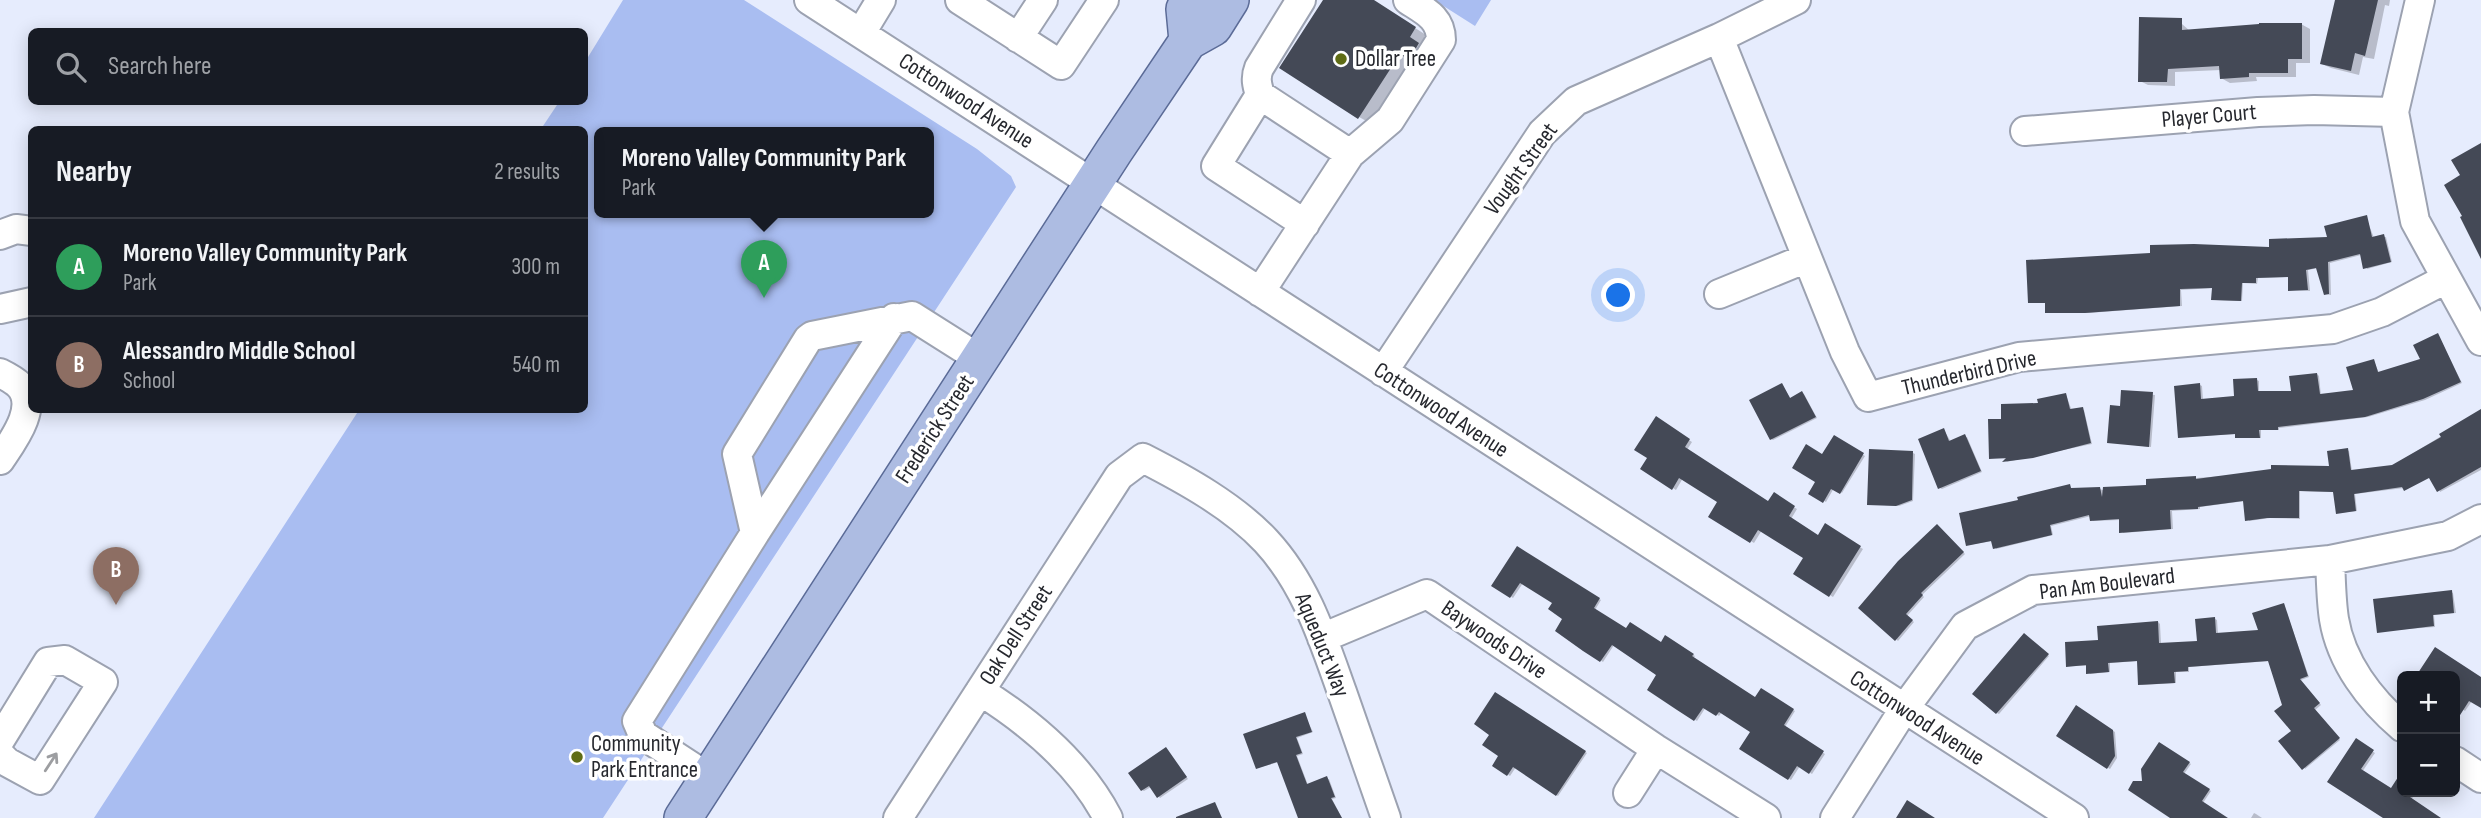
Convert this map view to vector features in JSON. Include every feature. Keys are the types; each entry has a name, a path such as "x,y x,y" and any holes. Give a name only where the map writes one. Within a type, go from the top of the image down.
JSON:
{"main road":[{"path":"1188,41 1185,9 1191,0"},
{"name":"Frederick Street","path":"683,818 1188,41 1213,27 1230,0"}],"street":[{"name":"Cottonwood Avenue","path":"809,0 2074,818"},
{"path":"860,33 881,0"},
{"path":"960,0 1061,65 1104,0"},
{"path":"1018,38 1043,0"},
{"path":"1301,0 1255,77 1260,95 1350,153"},
{"path":"1259,292 1350,153 1390,120 1441,40 1437,22 1428,12 1408,0"},
{"name":"Vought Street","path":"1383,372 1542,133 1576,101 1719,38 1796,0"},
{"path":"2420,0 2394,112 2415,221 2481,341"},
{"name":"Thunderbird Drive","path":"1719,38 1845,352 1868,397 2019,357 2333,329 2382,312 2446,279"},
{"path":"1260,95 1216,166 1305,224"},
{"name":"Player Court","path":"2025,131 2258,112 2394,112"},
{"path":"0,234 16,229 28,230"},
{"path":"1719,293 1807,258"},
{"path":"0,309 28,303"},
{"path":"755,533 737,454 812,335 912,316 980,359"},
{"path":"709,778 643,736 637,721 894,318"},
{"path":"0,373 20,386 26,402 23,421 0,460"},
{"name":"Aqueduct Way","path":"1143,458 1181,478 1238,517 1266,541 1304,593 1386,818"},
{"name":"Oak Dell Street","path":"898,818 1119,475 1143,458"},
{"name":"Pan Am Boulevard","path":"1835,818 1904,709 1965,626 2033,590 2330,560 2448,537 2481,519"},
{"path":"2330,560 2334,619 2339,640 2357,677 2370,695 2397,722"},
{"name":"Baywoods Drive","path":"1322,638 1427,594 1656,749 1766,818"},
{"path":"0,740 48,662 65,660 103,682 40,780 7,762 0,755"},
{"path":"980,691 1040,733 1076,772 1101,804 1108,818"},
{"path":"1628,793 1656,749"},
{"path":"2460,764 2481,778"}],"shaded area":[{"path":"623,0 744,0 977,149 1011,176 1016,187 603,818 94,818 357,413 588,413 588,126 543,126 557,105 588,105 588,57"},
{"path":"1434,0 1491,0 1475,26"}],"building":[{"name":"Dollar Tree","path":"1323,0 1374,0 1416,27 1410,37 1419,43 1409,60 1400,54 1358,119 1279,68"},
{"path":"2335,0 2378,0 2365,56 2355,53 2351,71 2320,64"},
{"path":"2139,17 2182,18 2182,30 2259,23 2302,23 2302,59 2288,59 2288,73 2249,73 2249,77 2220,79 2219,66 2168,69 2167,82 2138,82"},
{"path":"2481,143 2481,259 2460,217 2462,216 2444,185 2460,175 2451,160"},
{"path":"2367,215 2372,237 2384,234 2391,262 2363,269 2360,254 2328,262 2329,294 2324,295 2316,268 2306,270 2308,290 2288,291 2288,277 2256,278 2256,283 2242,283 2241,301 2211,300 2212,288 2180,289 2180,306 2045,313 2045,303 2028,303 2026,260 2150,253 2150,245 2269,247 2269,239 2327,237 2324,226"},
{"path":"2438,333 2461,382 2423,399 2365,417 2278,427 2278,430 2259,430 2260,438 2235,438 2235,434 2178,438 2174,386 2200,383 2201,399 2234,396 2233,379 2257,378 2258,391 2291,391 2289,376 2317,373 2320,394 2353,390 2346,367 2374,359 2378,372 2420,359 2413,345"},
{"path":"1782,383 1790,398 1802,391 1816,417 1770,440 1749,400"},
{"path":"2121,390 2153,392 2149,447 2107,443 2110,405 2120,406"},
{"path":"2066,393 2070,409 2083,407 2091,443 2033,458 2002,462 2006,458 1989,459 1988,419 2001,419 2001,404 2038,403 2037,399"},
{"path":"2481,409 2481,467 2437,492 2429,478 2404,491 2402,487 2354,494 2356,511 2336,514 2333,492 2299,491 2299,518 2245,521 2243,501 2198,509 2170,510 2171,529 2119,533 2119,519 2090,521 2089,515 2050,525 2052,535 1993,549 1991,541 1966,546 1959,513 2018,500 2017,497 2070,484 2071,488 2100,487 2102,497 2103,487 2146,485 2146,479 2196,476 2196,479 2271,469 2271,465 2329,466 2327,451 2348,448 2351,470 2392,465 2441,437 2439,434"},
{"path":"1656,416 1690,439 1685,447 1768,501 1774,492 1795,506 1789,516 1818,535 1825,523 1861,546 1829,597 1793,574 1803,558 1758,530 1750,543 1708,517 1717,502 1679,478 1672,490 1640,469 1647,458 1634,450"},
{"path":"1944,428 1949,441 1965,434 1981,471 1938,489 1918,439"},
{"path":"1834,435 1864,453 1840,494 1831,489 1823,503 1808,494 1815,482 1792,468 1806,444 1822,454"},
{"path":"1869,449 1913,451 1912,500 1896,506 1867,505"},
{"path":"1937,524 1964,552 1921,593 1923,595 1906,614 1913,620 1895,641 1858,608 1898,561"},
{"path":"1517,546 1600,598 1594,608 1626,628 1630,622 1661,642 1665,635 1755,697 1761,688 1794,709 1784,725 1824,751 1809,774 1797,766 1788,780 1739,749 1750,732 1719,712 1716,716 1703,708 1694,721 1677,710 1647,690 1656,675 1612,645 1600,662 1583,651 1555,631 1562,619 1548,609 1552,603 1520,583 1510,598 1491,586"},
{"path":"2452,590 2454,613 2433,615 2434,626 2377,633 2373,599"},
{"path":"2284,603 2308,676 2300,679 2320,703 2314,708 2340,738 2302,770 2278,741 2291,731 2274,711 2282,705 2268,661 2188,667 2188,671 2174,672 2175,683 2138,685 2137,661 2108,663 2109,672 2086,674 2086,665 2066,667 2065,642 2098,640 2097,626 2158,621 2159,643 2197,641 2195,619 2215,617 2216,633 2258,630 2252,613"},
{"path":"2024,633 2049,654 1996,714 1972,694"},
{"path":"2435,647 2481,677 2481,708 2469,701 2460,715 2460,671 2419,671"},
{"path":"1495,692 1586,751 1556,796 1513,767 1507,776 1492,766 1498,756 1482,745 1489,735 1474,724"},
{"path":"2076,705 2113,730 2115,756 2107,769 2056,736"},
{"path":"1305,712 1312,732 1296,737 1302,753 1296,755 1307,784 1327,776 1335,797 1331,798 1342,818 1298,818 1277,762 1256,769 1243,734"},
{"path":"2356,738 2374,750 2361,769 2391,788 2397,779 2397,797 2410,797 2441,818 2383,818 2327,782"},
{"path":"2159,742 2190,762 2183,772 2210,789 2202,801 2228,818 2170,818 2128,790 2133,781 2142,781 2141,769"},
{"path":"1166,747 1187,777 1157,798 1149,786 1141,791 1128,773"},
{"path":"1907,800 1935,818 1896,818"},
{"path":"1215,802 1222,818 1176,818 1176,817"}],"place":[{"name":"Dollar Tree","path":"1341,59"},
{"name":"Moreno Valley Community Park","path":"764,298"},
{"name":"Alessandro Middle School","path":"116,605"},
{"name":"Community Park Entrance","path":"577,757"}]}
